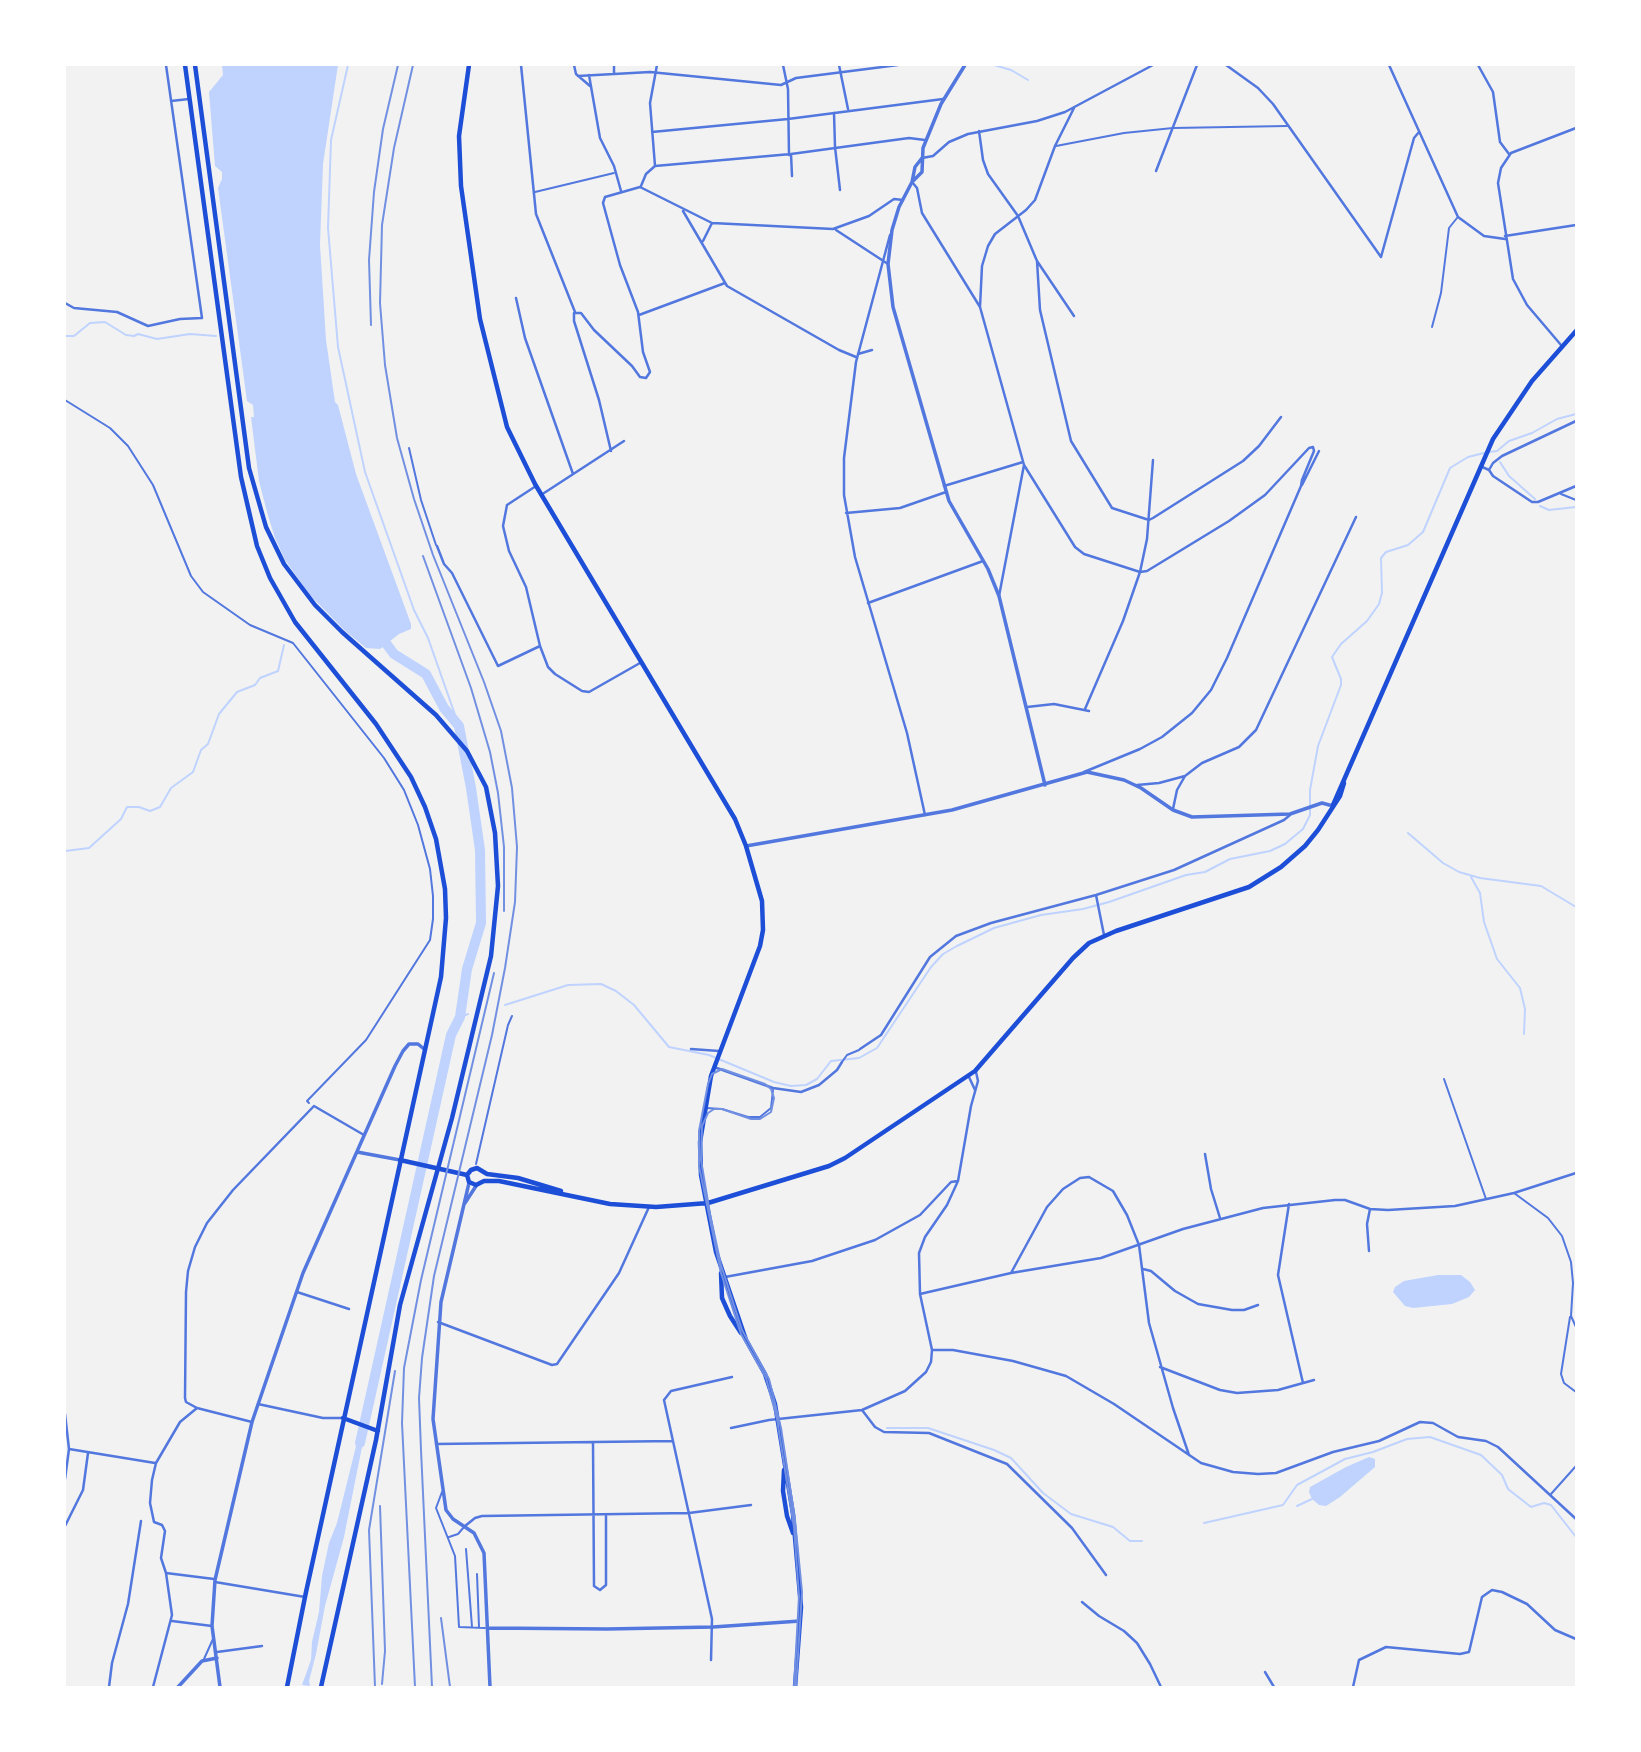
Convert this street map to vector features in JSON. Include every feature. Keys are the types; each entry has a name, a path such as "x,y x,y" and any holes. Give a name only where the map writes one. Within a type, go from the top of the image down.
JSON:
{"main road":[{"path":"185,65 244,496 257,546 270,578 305,636 376,724 401,760 422,799 436,839 445,889 445,939 441,977 346,1419 304,1597 287,1687"},
{"path":"195,65 249,468 271,539 284,564 315,605 445,724 478,769 492,807 498,886 491,956 452,1118 400,1305 321,1687"},
{"path":"469,65 459,150 466,219 480,320 510,433 541,495 730,810 746,846 762,901 763,930 750,975 714,1068 700,1135 700,1154 706,1204 722,1274 746,1340 765,1374 778,1419 785,1462 783,1491 787,1516 796,1540 800,1621 795,1687"},
{"path":"467,1175 469,1182 476,1185 502,1181 613,1204 649,1207 706,1204 836,1163 975,1070 1076,954 1089,943 1104,935 1249,887 1263,879 1305,846 1333,806 1493,439 1517,399 1576,331"},
{"path":"403,1161 467,1175"},
{"path":"467,1175 473,1168 547,1185 575,1196"},
{"path":"483,1171 483,1182"},
{"path":"346,1419 376,1430"}],"street":[{"path":"65,303 74,308 117,312 148,326 158,326 180,319 202,318 166,65"},
{"path":"522,65 535,209 575,312 574,321 599,400 611,451"},
{"path":"574,65 578,76 591,87"},
{"path":"614,65 614,74"},
{"path":"655,166 650,103 657,65"},
{"path":"783,65 787,83 792,176"},
{"path":"839,65 849,110"},
{"path":"578,76 654,73 780,85 796,78 898,65"},
{"path":"912,182 922,172 926,140 943,99 965,65"},
{"path":"925,814 907,733 855,558 846,513 844,458 858,356 892,230 912,182 915,167 922,158 933,156 956,139 979,131 1037,121 1074,108 1153,65"},
{"path":"1156,171 1197,65"},
{"path":"1226,65 1258,88 1289,126 1381,257 1414,138 1419,132"},
{"path":"1389,65 1458,217 1485,236 1505,238 1576,225"},
{"path":"1478,65 1493,92 1500,142 1509,154"},
{"path":"589,75 600,138 616,172 621,191"},
{"path":"171,101 190,98"},
{"path":"652,132 788,119 943,99"},
{"path":"980,307 982,266 988,246 995,234 1035,200 1055,146 1074,108"},
{"path":"834,113 840,190"},
{"path":"1562,346 1521,297 1511,273 1498,183 1501,168 1509,154 1576,128"},
{"path":"979,131 988,174 1018,216 1037,261 1074,316"},
{"path":"640,187 646,174 655,166 790,155 909,138 926,140"},
{"path":"746,846 982,803 1081,773 1140,750 1162,737 1186,719 1218,678 1314,451 1313,447 1309,448 1265,495 1246,509 1147,571 1140,572 1080,553 1024,464 980,307 922,212 917,188 912,182"},
{"path":"575,312 581,313 640,377 649,376 638,315 618,260 603,203 605,197 640,187 712,223 833,229 888,264"},
{"path":"833,229 869,216 894,199 903,200"},
{"path":"681,208 725,283 732,290 839,350 858,356 872,350"},
{"path":"702,241 712,223"},
{"path":"892,230 888,264 895,317 953,511 983,561 999,596 1045,785"},
{"path":"1037,261 1040,310 1071,441 1112,508 1149,520"},
{"path":"638,315 725,283"},
{"path":"516,298 525,338 573,474"},
{"path":"1149,520 1242,461 1259,446 1281,417"},
{"path":"1489,470 1502,456 1576,421"},
{"path":"541,495 624,440"},
{"path":"1301,486 1319,451"},
{"path":"1026,707 1054,704 1087,710 1124,621 1140,572 1149,520 1153,460"},
{"path":"944,486 1024,464"},
{"path":"999,596 1024,464"},
{"path":"1480,466 1532,502 1576,486"},
{"path":"536,486 507,505 503,514 503,526 509,551 526,587 540,646 551,671 585,692 640,663"},
{"path":"846,513 900,508 946,492"},
{"path":"1135,785 1159,783 1185,776 1202,763 1239,747 1256,730 1356,517"},
{"path":"437,546 498,666 540,646"},
{"path":"868,603 983,561"},
{"path":"1081,773 1108,775 1135,785 1173,810 1196,817 1290,814 1320,804 1333,806"},
{"path":"1173,810 1177,790 1185,776"},
{"path":"860,1049 881,1035 930,957 952,939 991,923 1096,895 1182,867 1284,820 1290,814"},
{"path":"1096,895 1104,935"},
{"path":"220,1687 212,1626 215,1581 252,1422 297,1292 364,1135 401,1055 409,1044 418,1044 424,1049"},
{"path":"691,1049 719,1056"},
{"path":"714,1068 773,1088 801,1092 812,1089 837,1070 842,1062"},
{"path":"731,1428 778,1419 862,1410 899,1395 919,1381 931,1362 932,1350 920,1294 920,1248 947,1206 958,1181 978,1078 975,1070"},
{"path":"968,1076 975,1090"},
{"path":"252,1422 197,1408 186,1402 188,1271 195,1247 207,1223 233,1190 314,1106 364,1135"},
{"path":"358,1152 403,1161"},
{"path":"1205,1154 1211,1189 1220,1218"},
{"path":"920,1294 1011,1273 1101,1258 1220,1218 1289,1204 1345,1200 1370,1209 1445,1207 1486,1200 1575,1175"},
{"path":"1011,1273 1047,1207 1063,1189 1080,1178 1090,1177 1113,1191 1120,1199 1139,1245 1149,1323 1160,1367 1190,1456"},
{"path":"722,1274 812,1261 876,1240 920,1214 951,1182 958,1181"},
{"path":"469,1182 442,1296 432,1409 442,1491 448,1513 477,1536 484,1553 489,1687"},
{"path":"464,1205 476,1185"},
{"path":"1289,1204 1278,1275 1303,1383"},
{"path":"438,1322 552,1365 560,1362 625,1262 649,1207"},
{"path":"1369,1251 1367,1224 1370,1209"},
{"path":"1143,1269 1151,1271 1175,1291 1198,1304 1232,1310 1258,1306"},
{"path":"297,1292 349,1309"},
{"path":"932,1350 953,1350 1013,1360 1066,1376 1114,1404 1190,1456 1224,1470 1270,1474 1342,1450 1379,1441 1420,1422 1429,1422 1458,1437 1492,1443 1576,1519"},
{"path":"1160,1367 1220,1390 1237,1393 1278,1390 1314,1380"},
{"path":"711,1660 713,1627 664,1403 668,1392 732,1377"},
{"path":"258,1404 323,1418 346,1419"},
{"path":"153,1687 172,1620 166,1573 161,1558 165,1531 162,1525 154,1522 150,1503 152,1480 156,1463 180,1422 197,1408"},
{"path":"862,1410 875,1427 884,1432 929,1433 1007,1465 1072,1528 1106,1575"},
{"path":"65,1414 69,1448 65,1479"},
{"path":"1174,1445 1183,1438"},
{"path":"436,1444 673,1441"},
{"path":"593,1443 594,1586 600,1590 606,1585 606,1516"},
{"path":"69,1448 156,1463"},
{"path":"65,1526 83,1490 88,1453"},
{"path":"465,1526 482,1516 689,1513 751,1505"},
{"path":"109,1687 111,1663 128,1604 141,1521"},
{"path":"166,1573 304,1597"},
{"path":"1353,1687 1359,1660 1388,1646 1460,1654 1469,1652 1482,1597 1492,1590 1527,1604 1555,1630 1576,1639"},
{"path":"1082,1602 1099,1616 1124,1630 1137,1643 1161,1687"},
{"path":"172,1620 212,1626"},
{"path":"488,1628 713,1627 800,1621"},
{"path":"216,1653 262,1646"},
{"path":"178,1687 204,1660 216,1658"},
{"path":"1265,1672 1274,1687"}],"lane":[{"path":"1055,146 1124,133 1173,128 1289,126"},
{"path":"534,192 616,172"},
{"path":"1432,327 1441,293 1449,228 1458,217"},
{"path":"65,400 110,428 136,456 153,485 191,576 203,592 250,625 293,643 384,758 404,790 418,825 430,869 433,897 430,940 366,1040 307,1101 309,1103"},
{"path":"409,449 421,500 437,546"},
{"path":"1560,493 1576,500"},
{"path":"476,1164 512,1016"},
{"path":"842,1062 860,1049"},
{"path":"1444,1079 1486,1200"},
{"path":"705,1108 720,1108 748,1117 760,1117 771,1108 773,1088"},
{"path":"1514,1193 1548,1218 1562,1236 1573,1273 1571,1316 1561,1377 1568,1388 1576,1392"},
{"path":"1571,1316 1576,1327"},
{"path":"1551,1494 1576,1466"},
{"path":"442,1491 436,1508 455,1560 459,1627 488,1628"},
{"path":"448,1538 458,1534 465,1526"},
{"path":"466,1549 472,1628"},
{"path":"477,1574 479,1628"},
{"path":"204,1660 214,1638"},
{"path":"1437,1687 1446,1687"}],"water":[{"path":"222,65 338,65 323,164 320,245 326,340 335,402 356,474 411,624 411,629 399,634 380,649 366,648 309,594 285,560 267,512 259,481 251,417 254,417 253,405 247,401 218,188 222,172 215,166 209,92 223,75"},
{"path":"1438,1275 1461,1275 1475,1290 1469,1297 1452,1304 1413,1308 1405,1306 1393,1292 1395,1287 1404,1281"},
{"path":"360,1430 365,1432 344,1537 325,1606 310,1686 302,1685 311,1660 329,1543 337,1523"},
{"path":"1369,1457 1375,1459 1375,1467 1340,1497 1326,1506 1319,1505 1312,1499 1310,1487"}],"waterway":[{"path":"348,65 331,140 328,228 338,347 365,472 459,726"},
{"path":"994,65 1011,70 1028,80"},
{"path":"65,336 74,336 90,323 105,322 126,335 138,334 157,339 190,334 216,336"},
{"path":"1489,452 1497,451 1509,441 1532,433 1557,419 1576,414"},
{"path":"505,1005 568,985 601,984 616,991 634,1005 669,1047 709,1055 774,1082 791,1086 806,1085 817,1079 831,1061 859,1058 877,1048 931,967 943,954 957,946 994,928 1041,915 1109,902 1186,875 1205,872 1230,859 1270,851 1285,844 1303,829 1310,815 1310,790 1318,746 1341,685 1332,657 1341,644 1367,621 1379,604 1382,593 1381,558 1386,552 1408,545 1423,532 1450,468 1468,457 1484,453"},
{"path":"1500,462 1509,476 1535,499"},
{"path":"1540,506 1549,510 1576,507"},
{"path":"360,1443 451,1035 460,1017 467,969 481,923 480,850 459,726 444,708 426,674 394,654 379,634"},
{"path":"65,851 89,848 121,819 127,807 150,811 160,807 171,788 193,772 201,750 208,744 219,714 237,692 278,671 284,645"},
{"path":"1408,833 1443,863 1459,872 1480,878 1541,886 1576,907"},
{"path":"1471,877 1480,893 1484,922 1497,959 1520,988 1525,1009 1524,1034"},
{"path":"460,1017 468,1014"},
{"path":"887,1428 928,1428 994,1450 1011,1458 1043,1493 1071,1514 1113,1527 1130,1541 1142,1541"},
{"path":"1204,1523 1283,1505 1297,1485 1345,1459 1407,1439 1430,1437 1481,1455 1502,1475 1508,1489 1531,1507 1544,1503 1551,1505 1576,1537"},
{"path":"1297,1506 1312,1499"}],"tram line":[{"path":"794,1687 799,1596 794,1527 777,1419 766,1378 741,1334 721,1273 699,1166 699,1131 708,1084 712,1074 722,1069 765,1084 771,1089 774,1098 771,1112 760,1119 751,1119 722,1109 714,1109 708,1113 702,1126 701,1160 721,1265 742,1330 769,1379 781,1428 795,1520 802,1592 796,1687"}],"railway":[{"path":"371,325 369,260 374,192 383,129 398,65"},
{"path":"413,65 394,148 382,225 380,303 385,365 397,438 414,499 501,731 512,788 517,847 515,902 505,968 492,1035 434,1276 422,1358 419,1398 432,1687"},
{"path":"423,556 471,688 490,752 504,847 504,911"},
{"path":"415,1687 402,1423 404,1368 421,1280 494,973"},
{"path":"375,1687 369,1530 395,1371"},
{"path":"380,1506 385,1651 382,1684"},
{"path":"441,1618 450,1687"}]}
